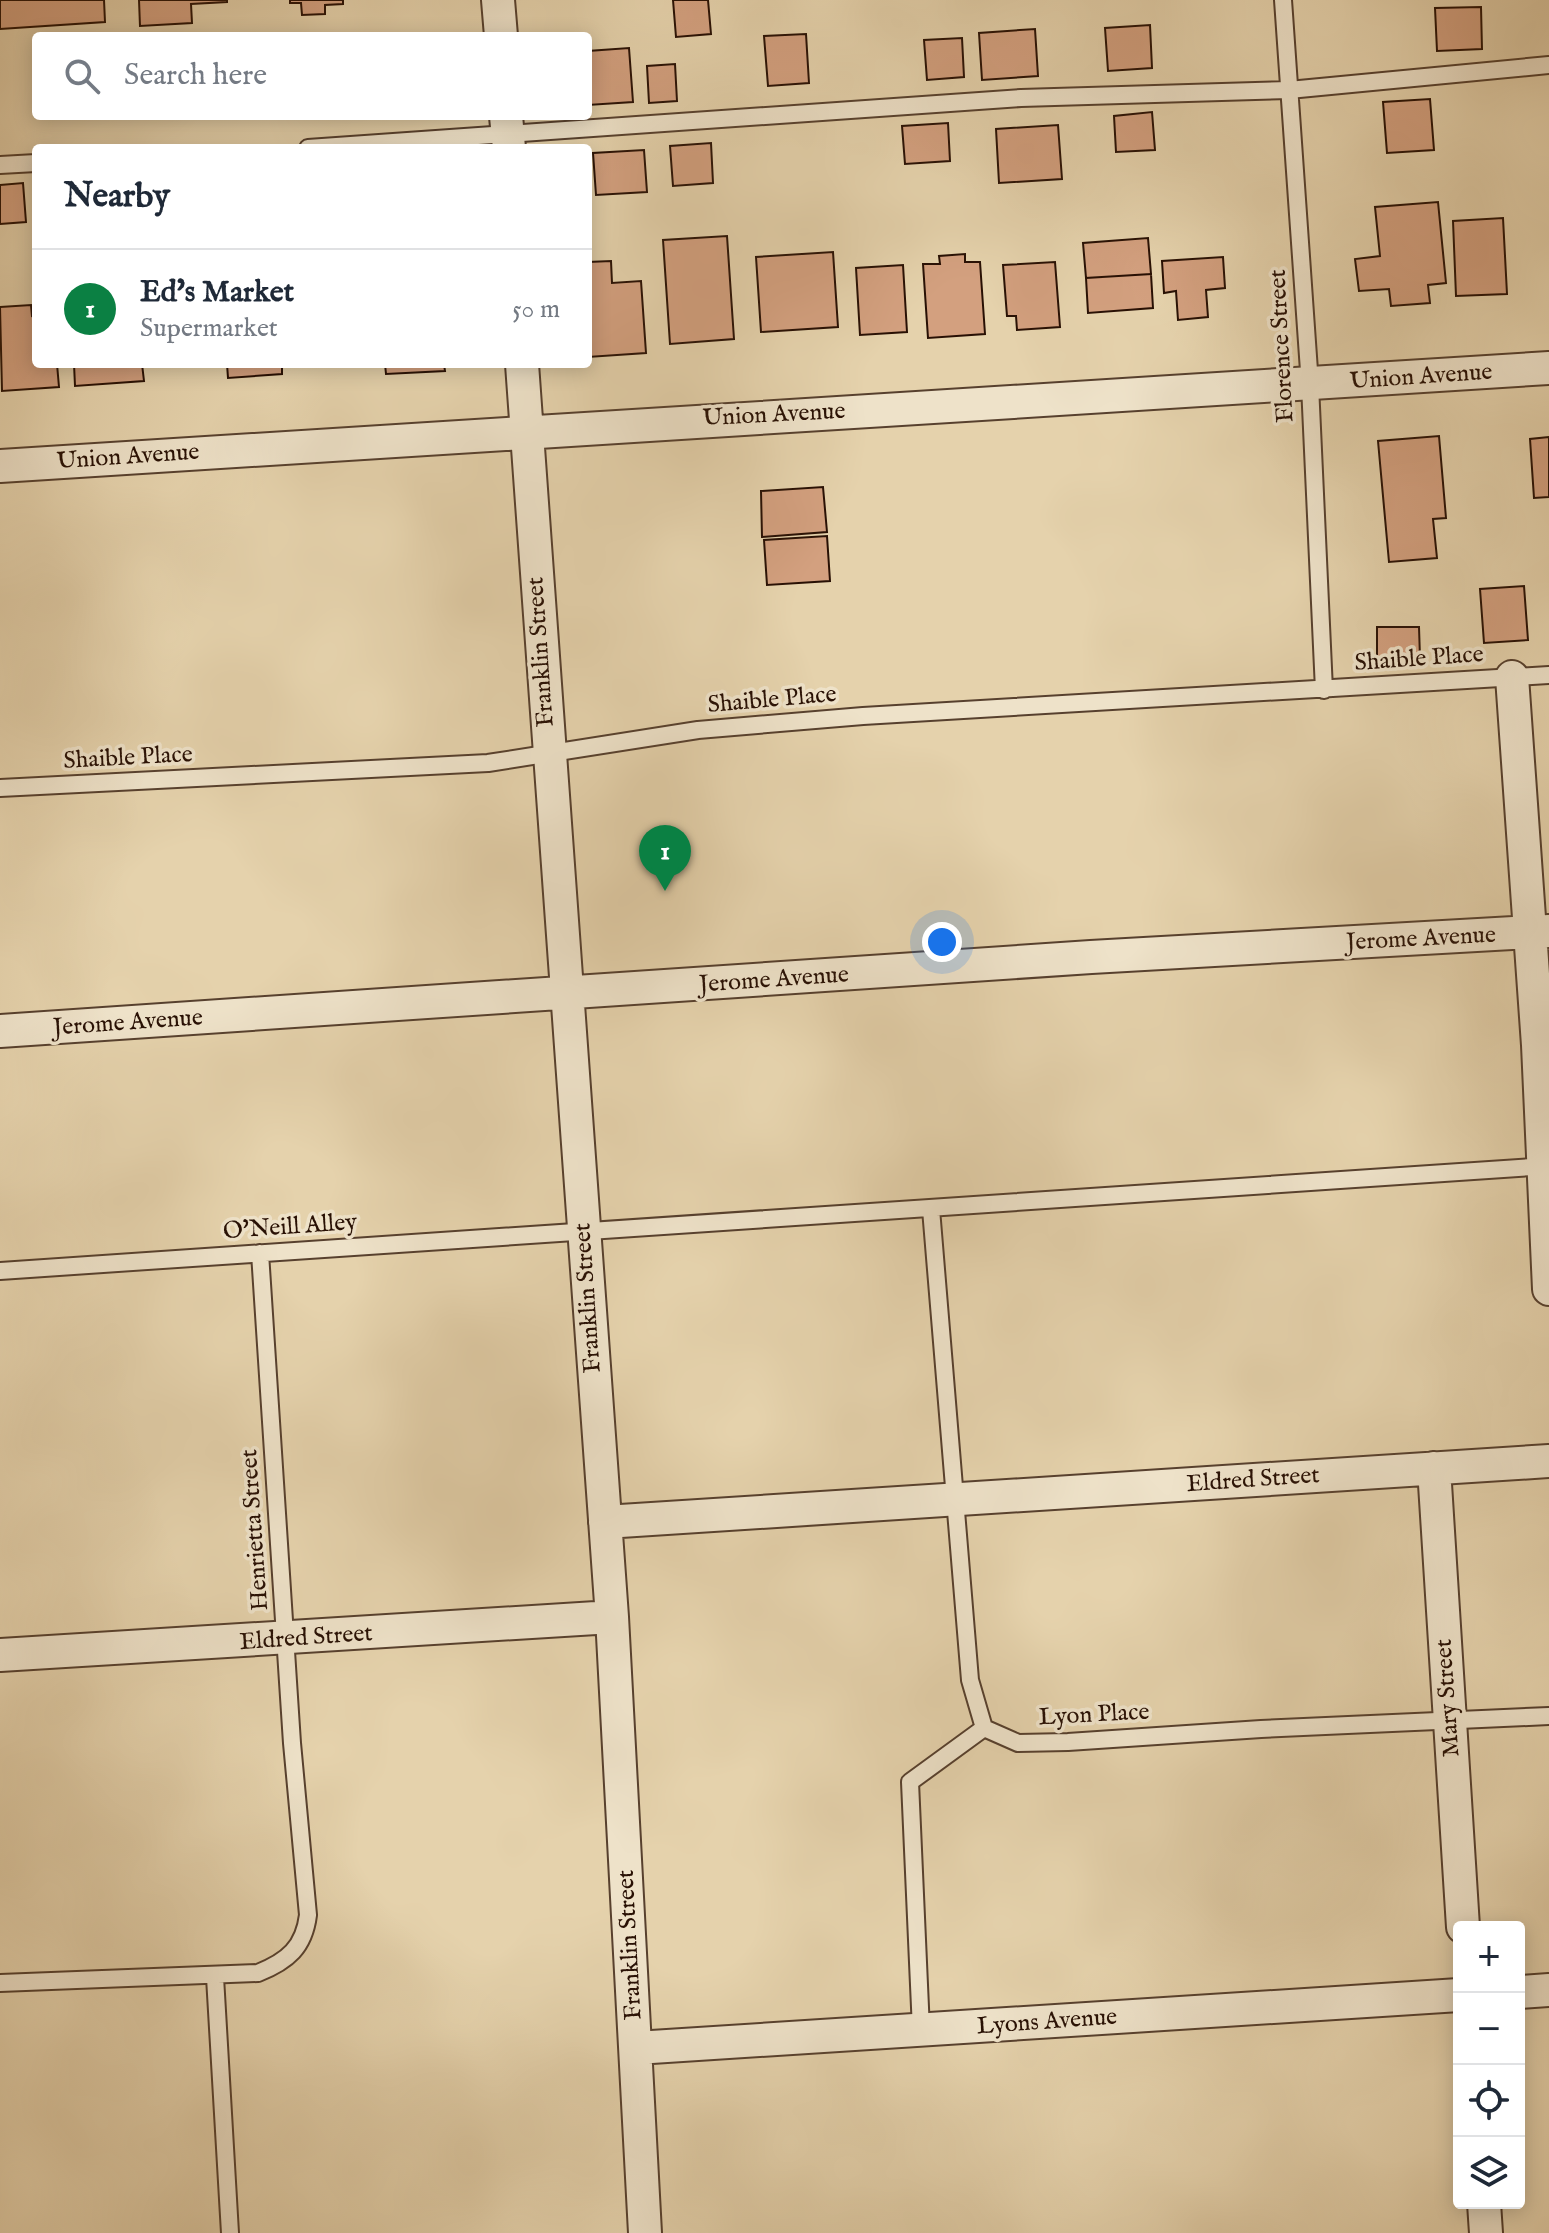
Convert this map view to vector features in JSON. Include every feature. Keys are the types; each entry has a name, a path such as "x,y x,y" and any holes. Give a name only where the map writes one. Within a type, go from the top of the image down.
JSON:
{"street":[{"path":"498,0 501,32"},
{"name":"Franklin Street","path":"522,368 612,1617 645,2233"},
{"name":"Union Avenue","path":"0,466 526,430 1310,385 1549,368"},
{"path":"1512,677 1539,932 1549,1289"},
{"name":"Jerome Avenue","path":"0,1031 1091,957 1539,932"},
{"name":"Eldred Street","path":"605,1522 1549,1461"},
{"name":"Mary Street","path":"1434,1468 1463,1921"},
{"name":"Eldred Street","path":"0,1655 612,1617"},
{"path":"1525,1992 1549,1990"},
{"name":"Lyons Avenue","path":"636,2048 1453,1995"},
{"path":"1484,2209 1486,2233"}],"lane":[{"name":"Florence Street","path":"1283,0 1310,385 1324,690"},
{"path":"365,144 1021,98 1289,90 1549,65"},
{"path":"0,165 32,163"},
{"name":"Shaible Place","path":"0,788 488,763 698,730 863,716 1549,675"},
{"name":"O'Neill Alley","path":"0,1271 1546,1167"},
{"path":"921,2030 910,1782 984,1728 970,1680 931,1209"},
{"name":"Henrietta Street","path":"0,1983 258,1973 277,1965 298,1948 305,1935 307,1900 260,1253"},
{"name":"Lyon Place","path":"984,1728 1018,1743 1549,1716"},
{"path":"215,1977 230,2233"}],"building":[{"path":"0,0 104,0 105,22 0,29"},
{"path":"139,0 227,2 191,4 192,23 140,26"},
{"path":"290,0 343,0 343,4 325,5 325,14 302,15 301,3 290,3"},
{"path":"673,0 708,0 711,34 676,37"},
{"path":"1481,7 1482,49 1437,51 1435,8"},
{"path":"1150,25 1152,68 1108,71 1105,28"},
{"path":"1035,29 1038,76 982,80 979,33"},
{"path":"806,34 809,83 768,86 764,36"},
{"path":"962,38 964,77 927,80 924,40"},
{"path":"629,48 633,102 592,105 592,51"},
{"path":"675,64 677,101 649,103 647,66"},
{"path":"1430,99 1434,150 1387,153 1383,102"},
{"path":"1152,112 1155,150 1116,152 1114,116"},
{"path":"948,123 950,161 905,164 902,126"},
{"path":"1058,125 1062,179 999,183 996,129"},
{"path":"711,143 713,183 673,186 670,146"},
{"path":"644,150 647,192 596,195 593,153"},
{"path":"23,183 26,222 0,224 0,185"},
{"path":"1438,202 1446,283 1428,285 1430,303 1391,306 1389,289 1359,291 1355,259 1380,256 1375,207"},
{"path":"1503,218 1507,294 1456,296 1453,221"},
{"path":"727,236 734,339 670,344 663,240"},
{"path":"1148,238 1151,274 1086,278 1083,243"},
{"path":"833,252 838,327 761,332 756,257"},
{"path":"965,254 965,262 980,262 985,334 928,338 923,264 940,264 939,256"},
{"path":"1223,257 1225,288 1206,290 1208,317 1178,320 1176,291 1164,293 1162,261"},
{"path":"611,261 612,283 641,281 646,353 592,357 592,262"},
{"path":"1055,262 1060,327 1017,330 1016,316 1007,316 1003,265"},
{"path":"903,265 907,332 860,335 856,268"},
{"path":"1151,274 1153,308 1088,313 1086,278"},
{"path":"31,305 32,368 57,368 59,387 2,391 0,307"},
{"path":"74,368 142,368 144,381 75,386"},
{"path":"227,368 282,368 282,374 228,378"},
{"path":"385,368 445,368 445,371 386,374"},
{"path":"1439,436 1446,518 1433,519 1437,558 1389,562 1378,441"},
{"path":"1549,437 1549,497 1534,498 1530,439"},
{"path":"823,487 827,532 762,537 761,491"},
{"path":"827,536 830,581 767,585 764,540"},
{"path":"1524,586 1528,640 1484,643 1480,589"},
{"path":"1377,627 1419,627 1420,658 1377,658"}],"place":[{"name":"Ed's Market","path":"665,891"}]}
